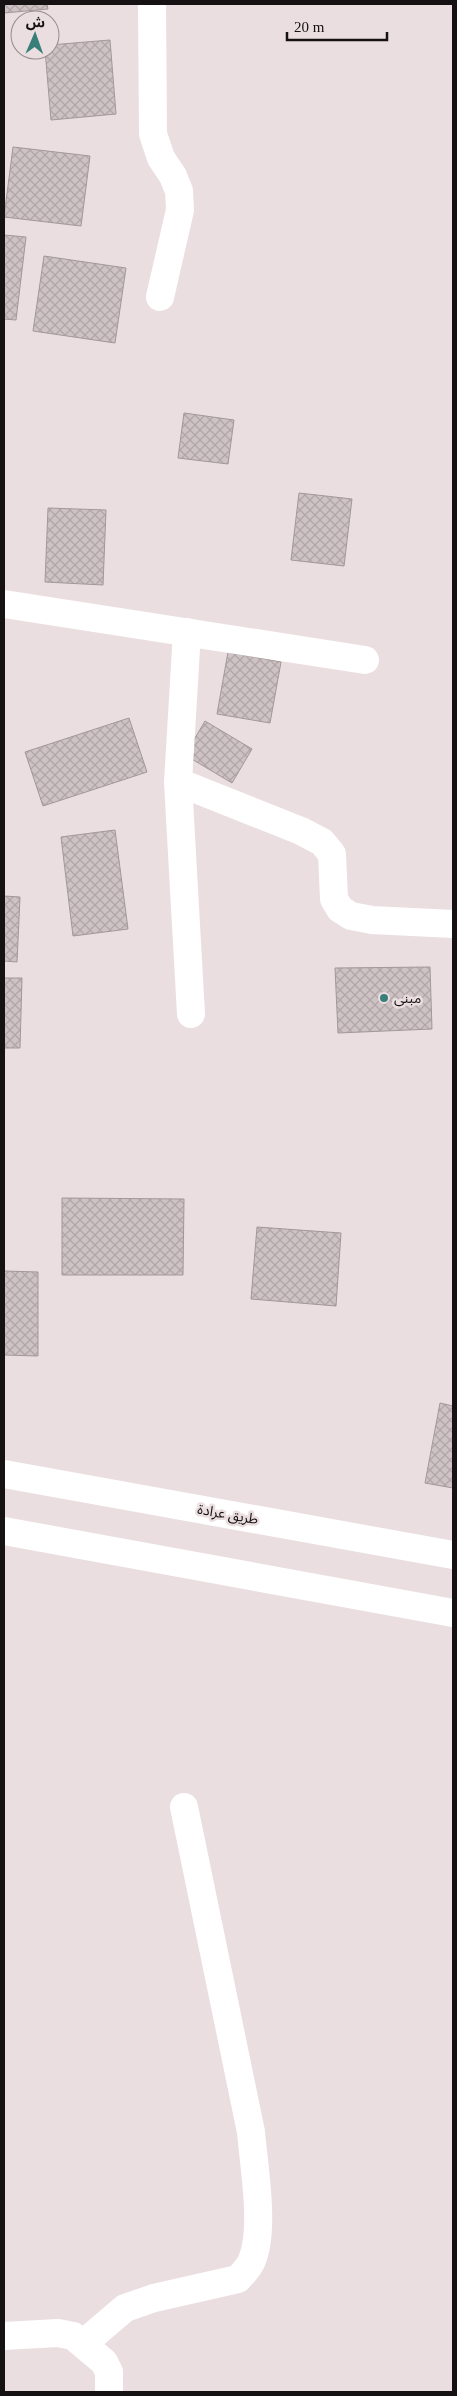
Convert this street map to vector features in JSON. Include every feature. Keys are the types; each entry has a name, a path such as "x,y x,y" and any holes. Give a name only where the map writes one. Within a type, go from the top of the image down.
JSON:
{"street":[{"path":"152,4 153,134 161,158 173,176 179,191 180,210 160,297"},
{"path":"4,604 365,660"},
{"path":"187,632 178,782 191,1014"},
{"path":"178,782 292,827 322,842 332,854 334,899 340,909 351,916 372,920 453,924"},
{"name":"طريق عرادة","path":"4,1474 453,1555"},
{"path":"4,1531 453,1613"},
{"path":"84,2344 126,2308 154,2298 238,2279 252,2260 255,2248 257,2234 256,2185 251,2132 184,1806"},
{"path":"4,2336 58,2333 73,2336 104,2362 109,2372 108,2392"}],"building":[{"path":"4,4 47,4 48,9 10,10 10,12 4,13"},
{"path":"110,40 116,114 51,120 46,60 60,60 60,44"},
{"path":"13,147 90,156 81,226 4,217"},
{"path":"4,235 26,237 16,320 4,319"},
{"path":"44,256 126,268 115,343 33,331"},
{"path":"184,413 234,420 228,464 178,458"},
{"path":"299,493 352,499 344,566 291,560"},
{"path":"48,508 106,510 103,585 45,582"},
{"path":"228,652 281,662 270,723 217,714"},
{"path":"129,718 147,772 43,806 25,752"},
{"path":"205,721 252,749 232,783 185,755"},
{"path":"115,830 128,929 73,936 61,837"},
{"path":"4,896 20,897 17,962 4,961"},
{"name":"مبنى","path":"430,967 432,1029 338,1033 335,968"},
{"path":"4,978 22,978 20,1048 4,1048"},
{"path":"62,1198 184,1199 183,1275 62,1275"},
{"path":"257,1227 341,1233 336,1306 251,1299"},
{"path":"4,1271 38,1272 38,1356 4,1355"},
{"path":"440,1403 453,1406 453,1488 425,1483"}],"place":[{"name":"مبنى","path":"384,998"}]}
